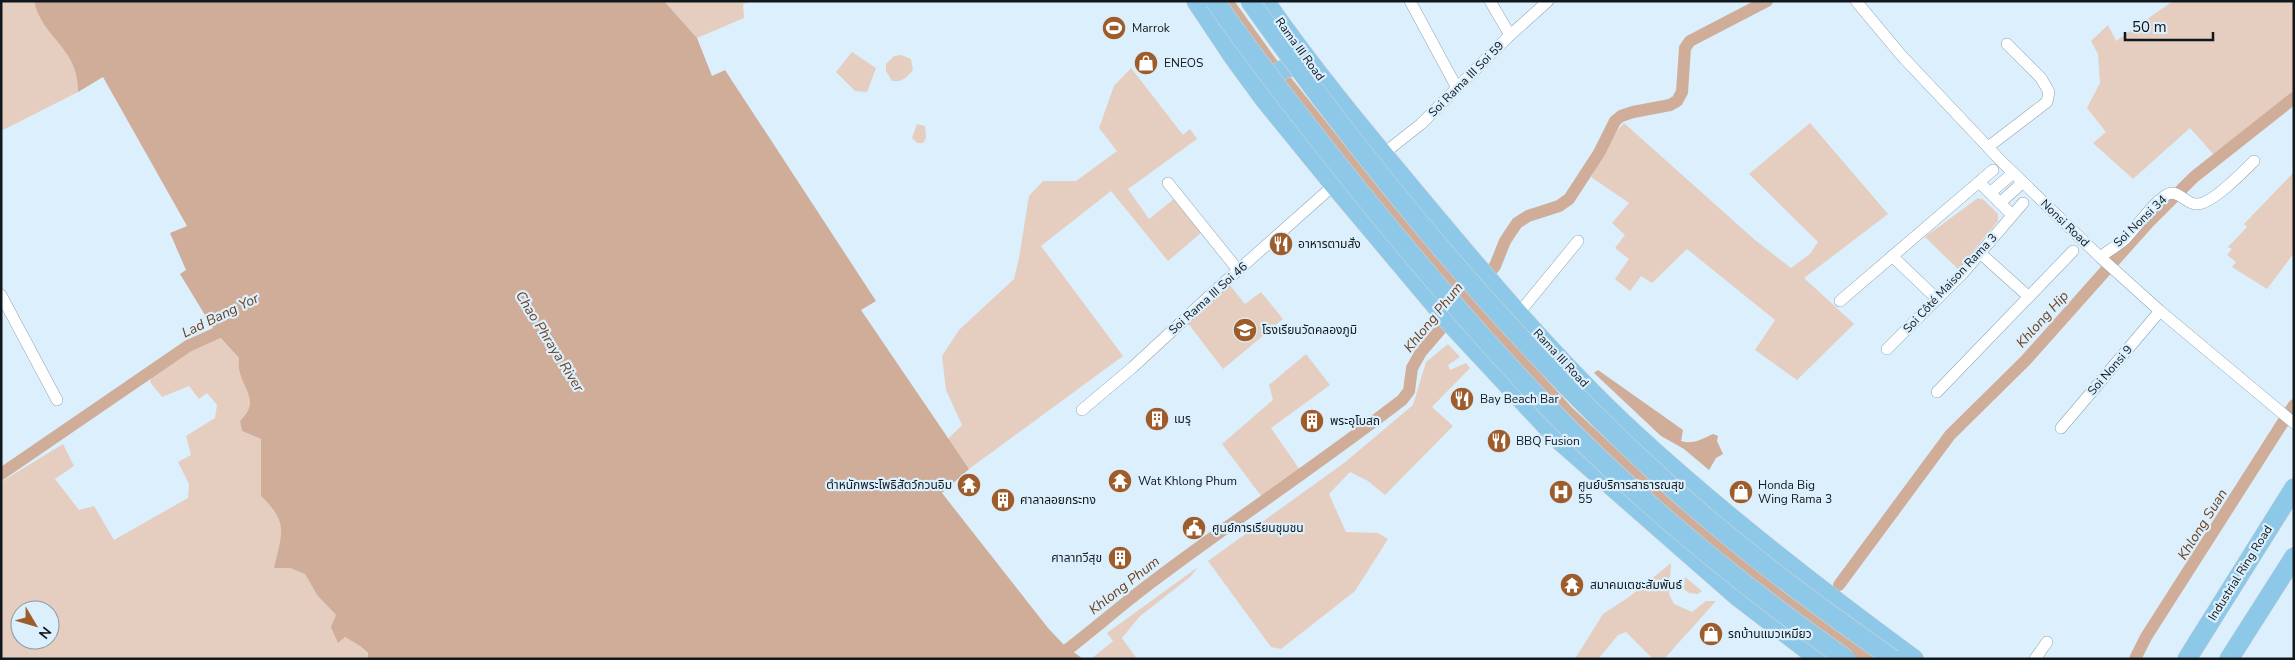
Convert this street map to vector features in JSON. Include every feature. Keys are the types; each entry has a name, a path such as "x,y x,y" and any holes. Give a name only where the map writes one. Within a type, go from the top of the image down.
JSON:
{"main road":[{"path":"1196,1 1264,99 1334,185 1450,323 1560,441 1738,597 1819,659"},
{"path":"1215,1 1276,86 1430,278 1540,398 1628,484 1708,554 1765,600 1846,659"},
{"name":"Rama III Road","path":"1250,1 1299,70 1398,198 1457,268 1529,348 1674,490 1792,587 1893,659"},
{"name":"Rama III Road","path":"1265,1 1312,68 1383,154 1490,281 1597,398 1770,551 1914,659"},
{"path":"1264,99 1278,73 1296,65 1312,68"},
{"name":"Industrial Ring Road","path":"2187,659 2294,488"},
{"path":"2229,659 2294,556"}],"street":[{"path":"1410,1 1457,88"},
{"path":"1490,1 1510,35"},
{"name":"Soi Rama III Soi 59","path":"1383,154 1421,124 1510,35 1548,1"},
{"name":"Nonsi Road","path":"1856,1 1912,67 1988,147 2102,259 2160,311 2289,420"},
{"path":"1988,147 2047,102 2049,92 2041,78 2007,44"},
{"name":"Soi Nonsi 34","path":"2102,259 2124,239 2162,198 2178,195 2196,204 2202,204 2219,192 2254,161"},
{"path":"1840,301 1992,170"},
{"path":"1990,193 2014,173"},
{"path":"1979,182 2012,215"},
{"path":"2000,203 2023,182"},
{"path":"1168,183 1238,270"},
{"name":"Soi Rama III Soi 46","path":"1082,410 1133,368 1238,270 1334,185"},
{"name":"Soi Côté Maison Rama 3","path":"1887,349 1937,299 2023,203"},
{"path":"1519,313 1578,241"},
{"path":"1937,392 2073,251"},
{"path":"1980,252 2029,298"},
{"path":"1892,256 1937,299"},
{"path":"1,295 57,400"},
{"name":"Soi Nonsi 9","path":"2061,428 2160,311"},
{"path":"2035,659 2047,642"}],"shaded area":[{"path":"1,1 34,1 44,24 73,64 77,77 78,92 1,131"},
{"path":"664,1 753,1 743,4 744,18 697,38"},
{"path":"2173,1 2294,1 2294,93 2278,108 2215,156 2190,128 2133,179 2093,143 2106,132 2087,108 2100,83 2098,54 2091,41 2108,25 2116,41"},
{"path":"852,52 876,68 867,92 855,91 836,72"},
{"path":"901,55 911,59 913,70 904,79 892,81 886,71 886,64 894,56"},
{"path":"1131,68 1183,135 1190,129 1197,139 1128,189 1149,219 1174,199 1202,232 1168,261 1111,191 1041,246 1123,356 969,469 948,439 962,425 946,390 942,356 959,330 1014,279 1029,196 1043,181 1076,181 1117,151 1099,128 1114,86"},
{"path":"1624,123 1755,240 1791,268 1810,254 1818,242 1749,174 1810,123 1888,214 1804,278 1854,324 1797,380 1755,350 1775,320 1687,249 1652,283 1641,276 1630,291 1615,279 1629,259 1615,248 1625,235 1612,223 1629,203 1591,177 1617,131"},
{"path":"917,124 925,126 926,138 923,143 917,143 912,138"},
{"path":"2294,172 2294,253 2267,289 2232,267 2236,262 2227,255 2232,249 2228,247 2247,227 2244,224"},
{"path":"1978,198 1984,200 1998,214 1998,221 1958,269 1925,237"},
{"path":"1229,284 1245,304 1261,292 1283,319 1223,369 1187,322"},
{"path":"219,337 239,358 251,400 249,412 240,421 242,431 261,439 261,496 270,505 280,521 280,546 274,568 290,568 305,574 317,595 336,615 338,642 345,637 360,646 368,654 368,659 1,659 1,482 63,444 74,466 55,479 79,510 94,506 114,540 188,498 189,484 178,462 191,455 186,436 215,418 217,405 207,393 199,399 189,386 162,397 150,382 152,376 179,356"},
{"path":"1448,344 1460,357 1448,365 1450,370 1466,363 1470,368 1432,407 1453,426 1385,495 1368,481 1350,472 1329,494 1346,532 1378,533 1388,539 1355,591 1281,649 1271,647 1208,561 1344,463 1413,405 1426,362"},
{"path":"1306,354 1330,385 1271,428 1300,470 1262,497 1222,444 1273,400 1269,385"},
{"path":"1671,563 1669,594 1674,604 1692,612 1706,601 1716,601 1664,659 1653,659 1626,632 1618,635 1598,659 1575,659 1603,614 1629,597"},
{"path":"1198,567 1190,577 1139,617 1122,638 1137,659 1091,659 1113,641 1107,633"},
{"path":"1685,577 1702,591 1698,594 1689,593 1684,589"}],"water":[{"name":"Chao Phraya River","path":"34,1 664,1 697,38 712,76 725,70 876,301 861,310 969,469 942,493 1048,628 1064,645 1083,659 368,659 368,653 345,637 338,643 331,627 336,615 317,595 305,574 290,568 274,568 281,529 280,521 276,514 261,496 261,439 242,431 240,421 247,413 250,398 241,376 239,358 216,333 180,274 186,270 170,233 187,226 103,77 78,92 77,77 73,64 44,24"},
{"path":"1598,370 1683,430 1681,441 1693,442 1713,434 1718,436 1717,441 1723,454 1716,458 1709,470 1684,449 1661,436 1594,373"}],"waterway":[{"path":"1227,1 1270,61 1384,204 1466,300 1569,413 1670,507 1782,598 1868,659"},
{"name":"Khlong Phum","path":"1055,659 1156,579 1402,400 1409,391 1412,368 1421,352 1495,266 1505,241 1517,223 1528,216 1559,206 1569,199 1599,153 1615,121 1621,116 1670,105 1677,101 1682,92 1685,48 1690,41 1767,1"},
{"name":"Khlong Hip","path":"1839,585 1950,435 2025,361 2148,223 2194,177 2294,98"},
{"name":"Lad Bang Yor","path":"1,474 188,346 230,327"},
{"name":"Khlong Suan","path":"2135,659 2146,637 2294,405"}],"place":[{"name":"Marrok","path":"1114,28"},
{"name":"ENEOS","path":"1146,63"},
{"name":"อาหารตามสั่ง","path":"1281,244"},
{"name":"โรงเรียนวัดคลองภูมิ","path":"1245,330"},
{"name":"Bay Beach Bar","path":"1462,399"},
{"name":"เมรุ","path":"1157,419"},
{"name":"พระอุโบสถ","path":"1312,421"},
{"name":"BBQ Fusion","path":"1499,441"},
{"name":"Wat Khlong Phum","path":"1120,481"},
{"name":"ตำหนักพระโพธิสัตว์กวนอิม","path":"969,485"},
{"name":"ศูนย์บริการสาธารณสุข 55","path":"1561,492"},
{"name":"Honda Big Wing Rama 3","path":"1741,492"},
{"name":"ศาลาลอยกระทง","path":"1003,500"},
{"name":"ศูนย์การเรียนชุมชน","path":"1194,528"},
{"name":"ศาลาทวีสุข","path":"1120,558"},
{"name":"สมาคมเตชะสัมพันธ์","path":"1572,585"},
{"name":"รถบ้านแมวเหมียว","path":"1711,634"}]}
